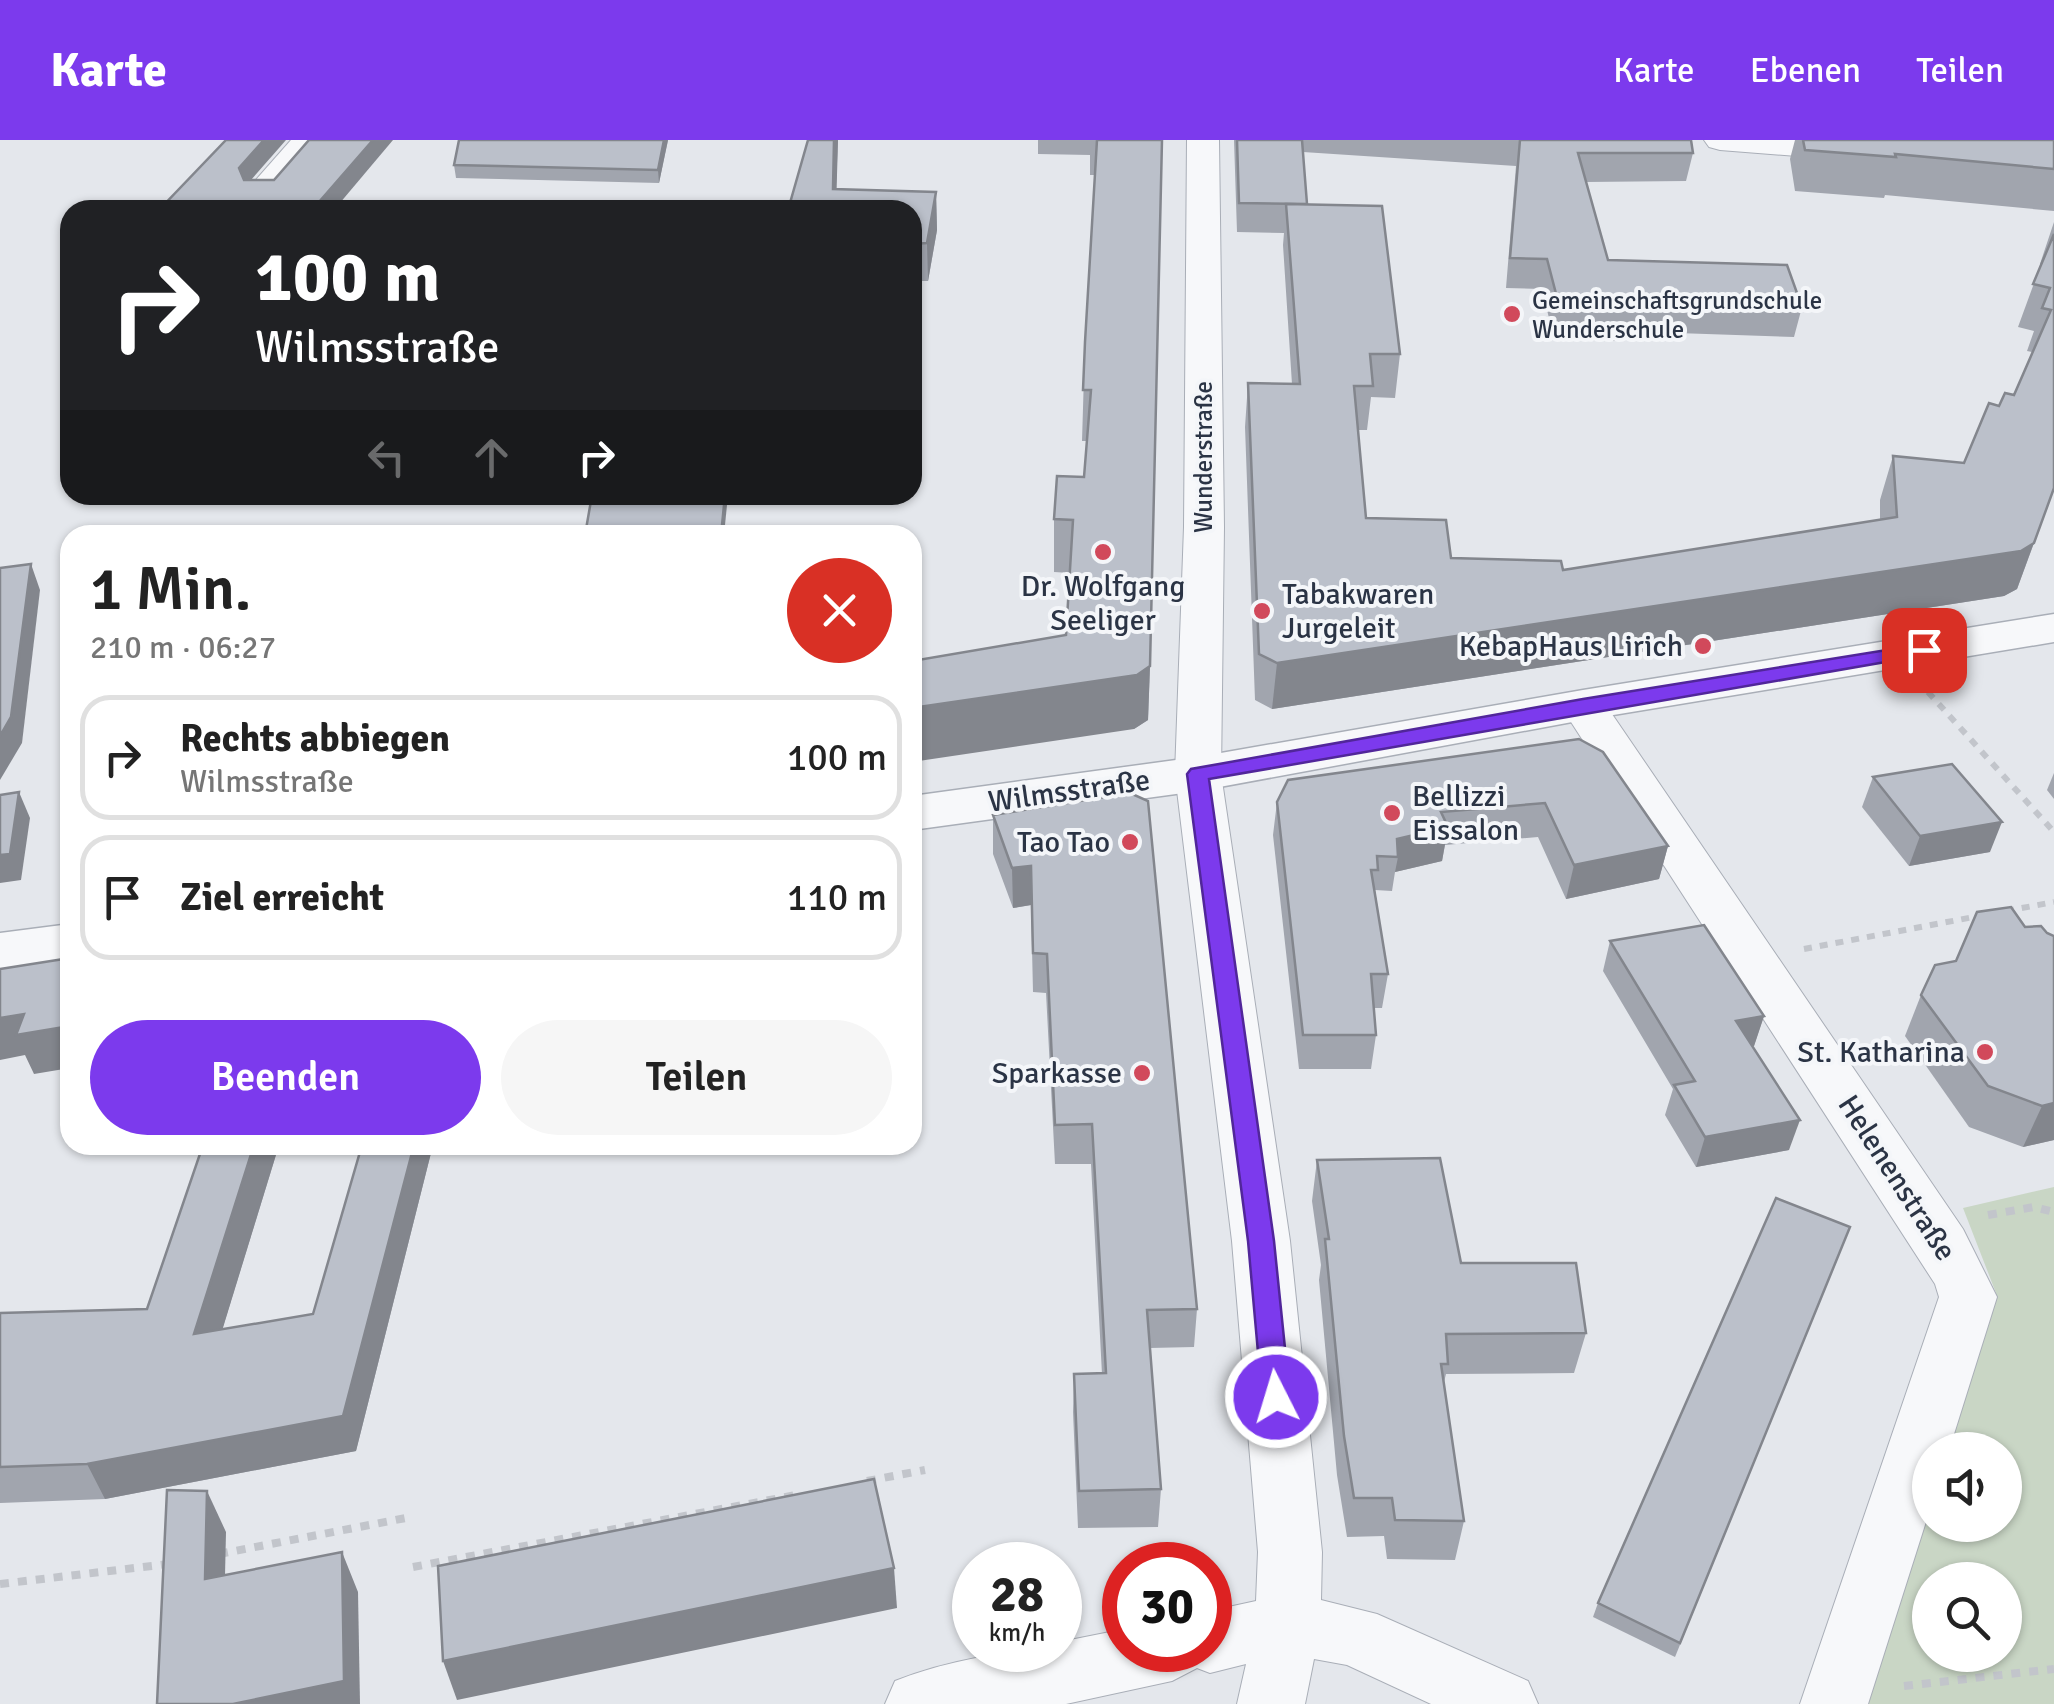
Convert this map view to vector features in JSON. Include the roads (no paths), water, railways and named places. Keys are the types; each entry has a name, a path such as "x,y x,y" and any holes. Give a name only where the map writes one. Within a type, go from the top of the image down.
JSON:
{"street":[{"path":"264,190 309,140"},
{"name":"Wunderstraße","path":"1203,140 1204,527 1198,774 1261,1241 1290,1552 1288,1624 1271,1704"},
{"path":"1720,140 1890,153"},
{"name":"Wilmsstraße","path":"922,811 1198,774 1583,705 2054,628"},
{"name":"Helenenstraße","path":"1583,705 1942,1244 1964,1282 1968,1297 1836,1699"},
{"path":"0,953 60,944"},
{"path":"1232,1637 1288,1624 1354,1636 1504,1704"},
{"path":"919,1704 1102,1665"}],"place":[{"name":"Gemeinschaftsgrundschule Wunderschule","path":"1512,314"},
{"name":"Dr. Wolfgang Seeliger","path":"1103,552"},
{"name":"Tabakwaren Jurgeleit","path":"1262,611"},
{"name":"KebapHaus Lirich","path":"1703,646"},
{"name":"Bellizzi Eissalon","path":"1392,813"},
{"name":"Tao Tao","path":"1130,842"},
{"name":"St. Katharina","path":"1985,1052"},
{"name":"Sparkasse","path":"1142,1073"}]}
